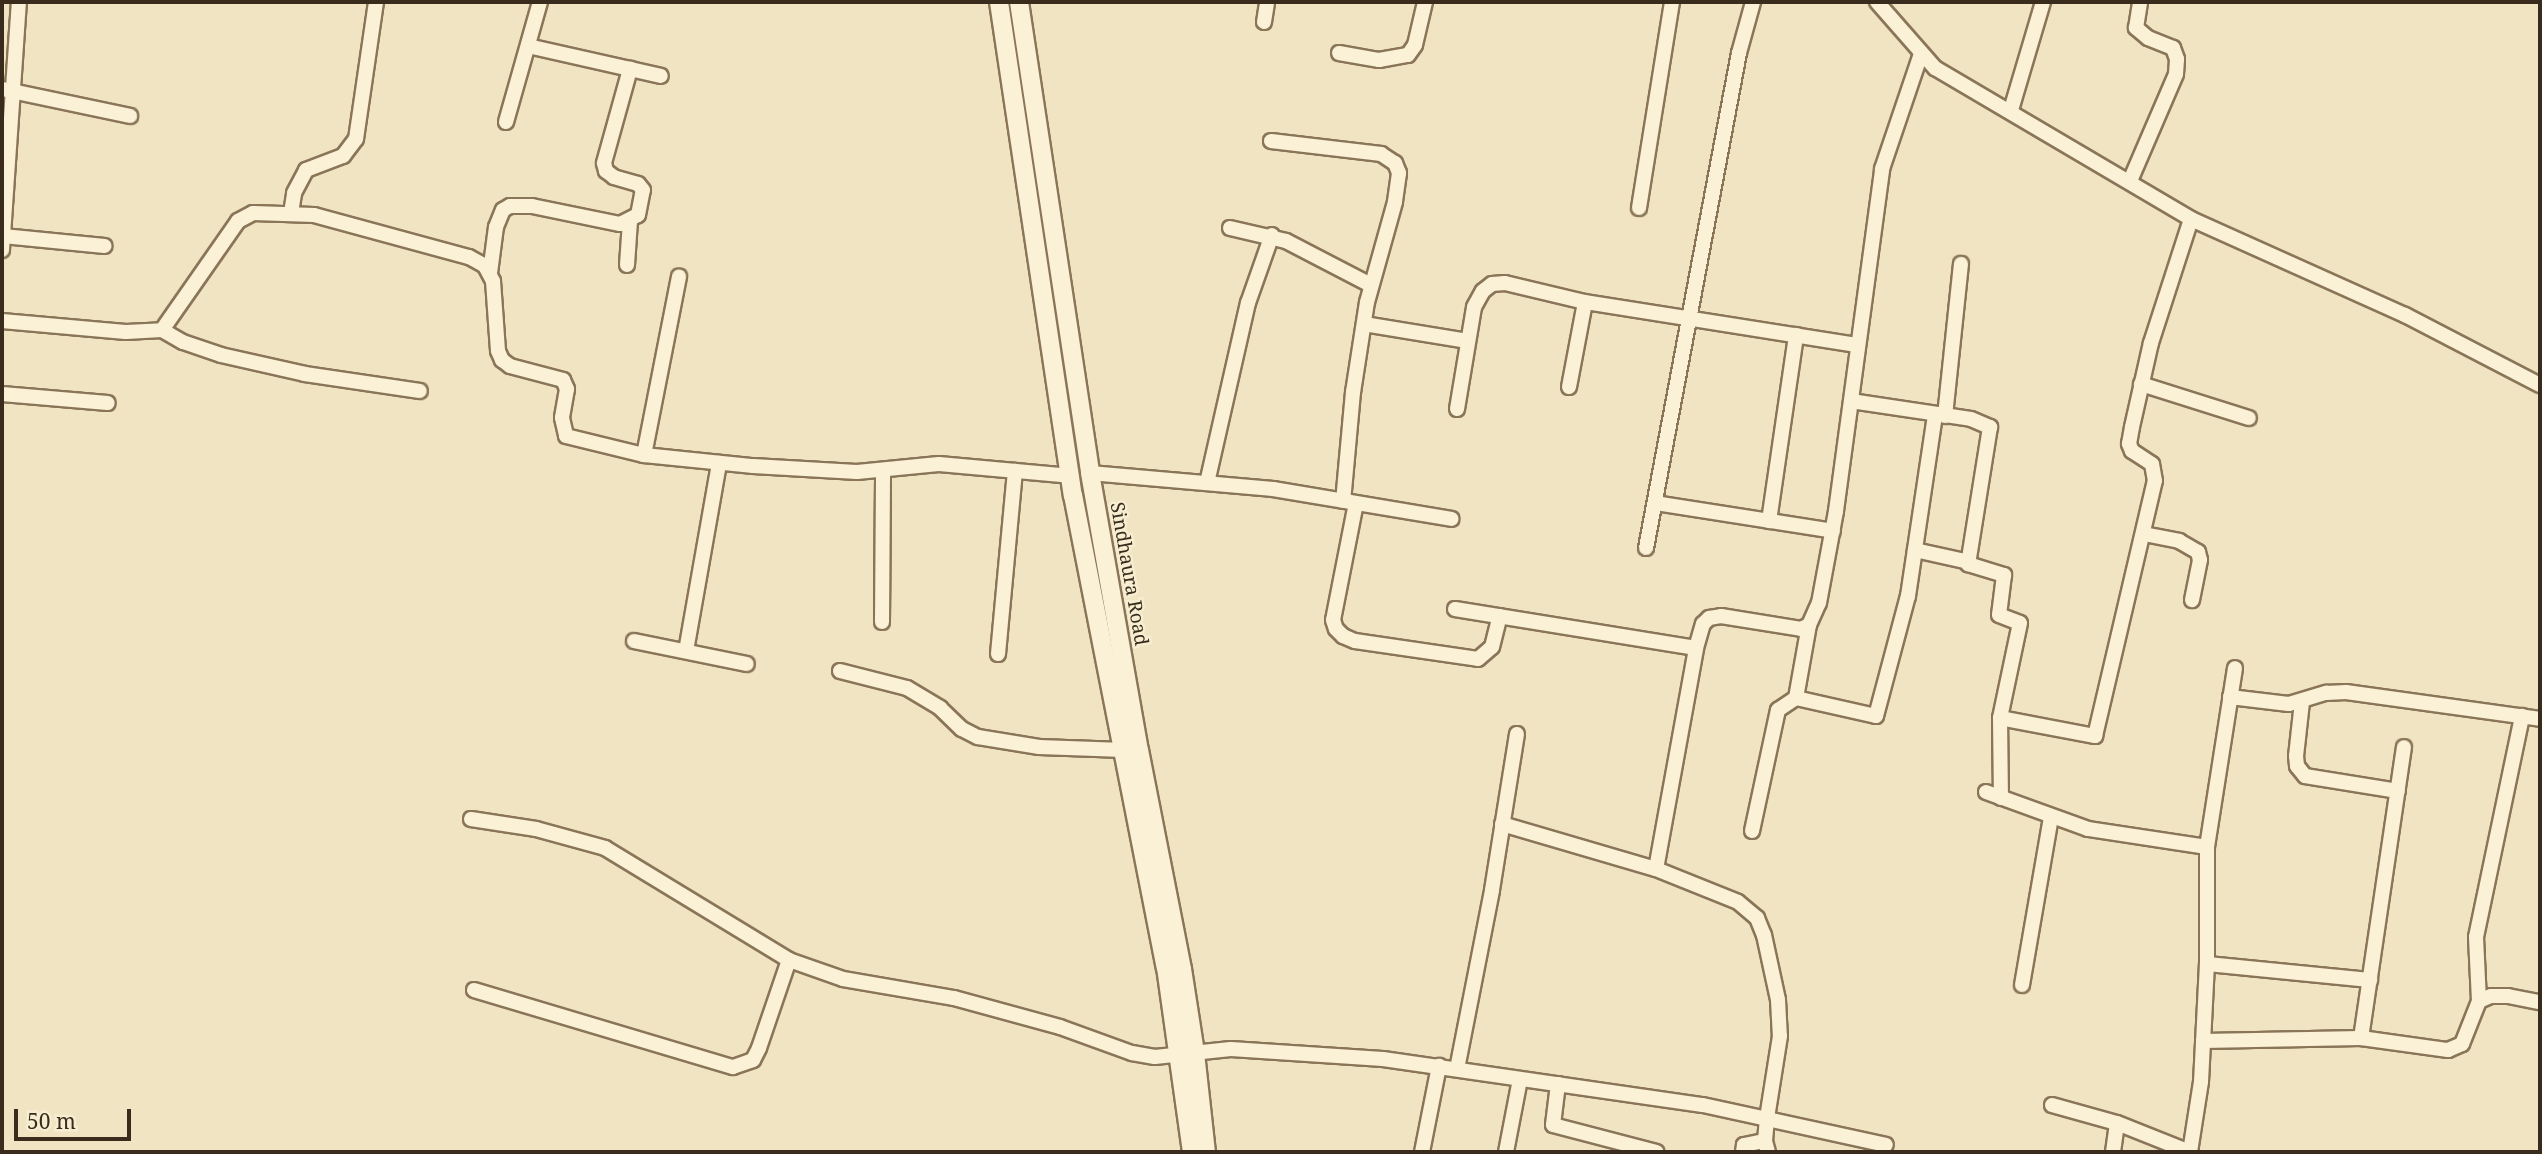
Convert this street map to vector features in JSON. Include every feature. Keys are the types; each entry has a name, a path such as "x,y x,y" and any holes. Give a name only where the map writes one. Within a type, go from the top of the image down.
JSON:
{"street":[{"path":"19,2 7,89 2,243 105,246"},
{"path":"291,213 294,193 306,170 343,156 356,139 376,2"},
{"path":"506,122 540,2"},
{"path":"999,2 1070,477 1166,967 1187,1054 1192,1152"},
{"name":"Sindhaura Road","path":"1019,2 1090,473 1187,1054 1206,1152"},
{"path":"1264,22 1267,2"},
{"path":"1339,53 1379,60 1408,55 1415,45 1425,2"},
{"path":"1639,208 1672,2"},
{"path":"1646,548 1739,53 1753,2"},
{"path":"2011,110 2043,2"},
{"path":"2130,181 2176,74 2177,60 2173,48 2148,38 2136,28 2140,2"},
{"path":"1885,5 1921,54 1935,68 2011,110 2191,219 2405,315 2540,385"},
{"path":"528,46 661,76"},
{"path":"1752,831 1778,710 1796,698 1809,625 1819,603 1833,531 1882,169 1921,54"},
{"path":"630,69 604,163 606,171 614,177 638,184 643,190 642,207 630,221 620,224 532,206 510,206 503,210 496,227 490,272 498,351 502,360 510,366 562,380 567,389 562,418 566,436 644,455 719,463 857,472 939,464 1070,477"},
{"path":"7,89 130,116"},
{"path":"1271,141 1381,154 1395,163 1398,173 1397,193 1370,285 1353,392 1349,502 1334,620 1336,629 1343,636 1355,641 1478,659 1492,647 1500,617"},
{"path":"162,330 238,221 253,213 314,215 470,257 490,272"},
{"path":"2000,718 2095,736 2144,534 2155,472 2152,464 2132,452 2129,444 2141,384 2191,219"},
{"path":"627,265 630,221"},
{"path":"1230,228 1272,235 1370,285"},
{"path":"1207,483 1248,303 1272,235"},
{"path":"1796,698 1876,716 1908,596 1940,415 1961,264"},
{"path":"644,455 679,276"},
{"path":"1457,409 1474,307 1482,290 1492,284 1526,287 1585,302 1688,320 1858,345"},
{"path":"1569,387 1585,302"},
{"path":"2,321 126,332 162,330 183,342 220,355 305,374 420,391"},
{"path":"1364,324 1468,341"},
{"path":"1769,521 1796,335"},
{"path":"2141,384 2249,418"},
{"path":"2,394 108,403"},
{"path":"1851,401 1983,421 1990,427 1969,562"},
{"path":"686,651 719,463"},
{"path":"882,622 883,471"},
{"path":"998,654 1015,471"},
{"path":"1090,473 1207,483 1452,519"},
{"path":"1655,503 1833,531"},
{"path":"2144,534 2179,541 2198,552 2200,559 2192,600"},
{"path":"1915,550 1969,562 2004,575 1999,615 2020,623 2000,718 2001,798"},
{"path":"1455,609 1696,648"},
{"path":"1656,869 1696,648 1703,624 1709,618 1721,616 1787,629 1801,629 1809,625"},
{"path":"634,640 747,664"},
{"path":"2052,1105 2117,1123 2190,1152 2197,1119 2203,1041 2207,964 2207,847 2235,668"},
{"path":"840,671 907,688 940,708 962,729 978,737 1039,747 1124,750"},
{"path":"2230,697 2289,704 2326,693 2346,692 2540,719"},
{"path":"2302,702 2296,757 2297,766 2305,776 2398,792"},
{"path":"2203,1041 2361,1038 2448,1050 2462,1044 2479,1001 2476,937 2522,716"},
{"path":"1457,1069 1517,734"},
{"path":"2361,1038 2404,747"},
{"path":"1986,793 2051,817 2124,836 2207,847"},
{"path":"2022,985 2051,817"},
{"path":"471,819 536,829 604,848 789,960 843,979 954,998 1047,1024 1132,1053 1187,1054 1252,1049 1383,1059 1703,1105 1886,1145"},
{"path":"1502,824 1656,869 1738,902 1757,918 1767,948 1779,1024 1766,1147 1744,1144 1743,1152"},
{"path":"474,990 733,1067 753,1060 760,1048 789,960"},
{"path":"2207,964 2370,980"},
{"path":"2479,1001 2491,996 2508,996 2540,1002"},
{"path":"1422,1152 1439,1066"},
{"path":"1506,1152 1520,1079"},
{"path":"1558,1084 1553,1125 1657,1152"},
{"path":"2113,1152 2117,1123"}]}
